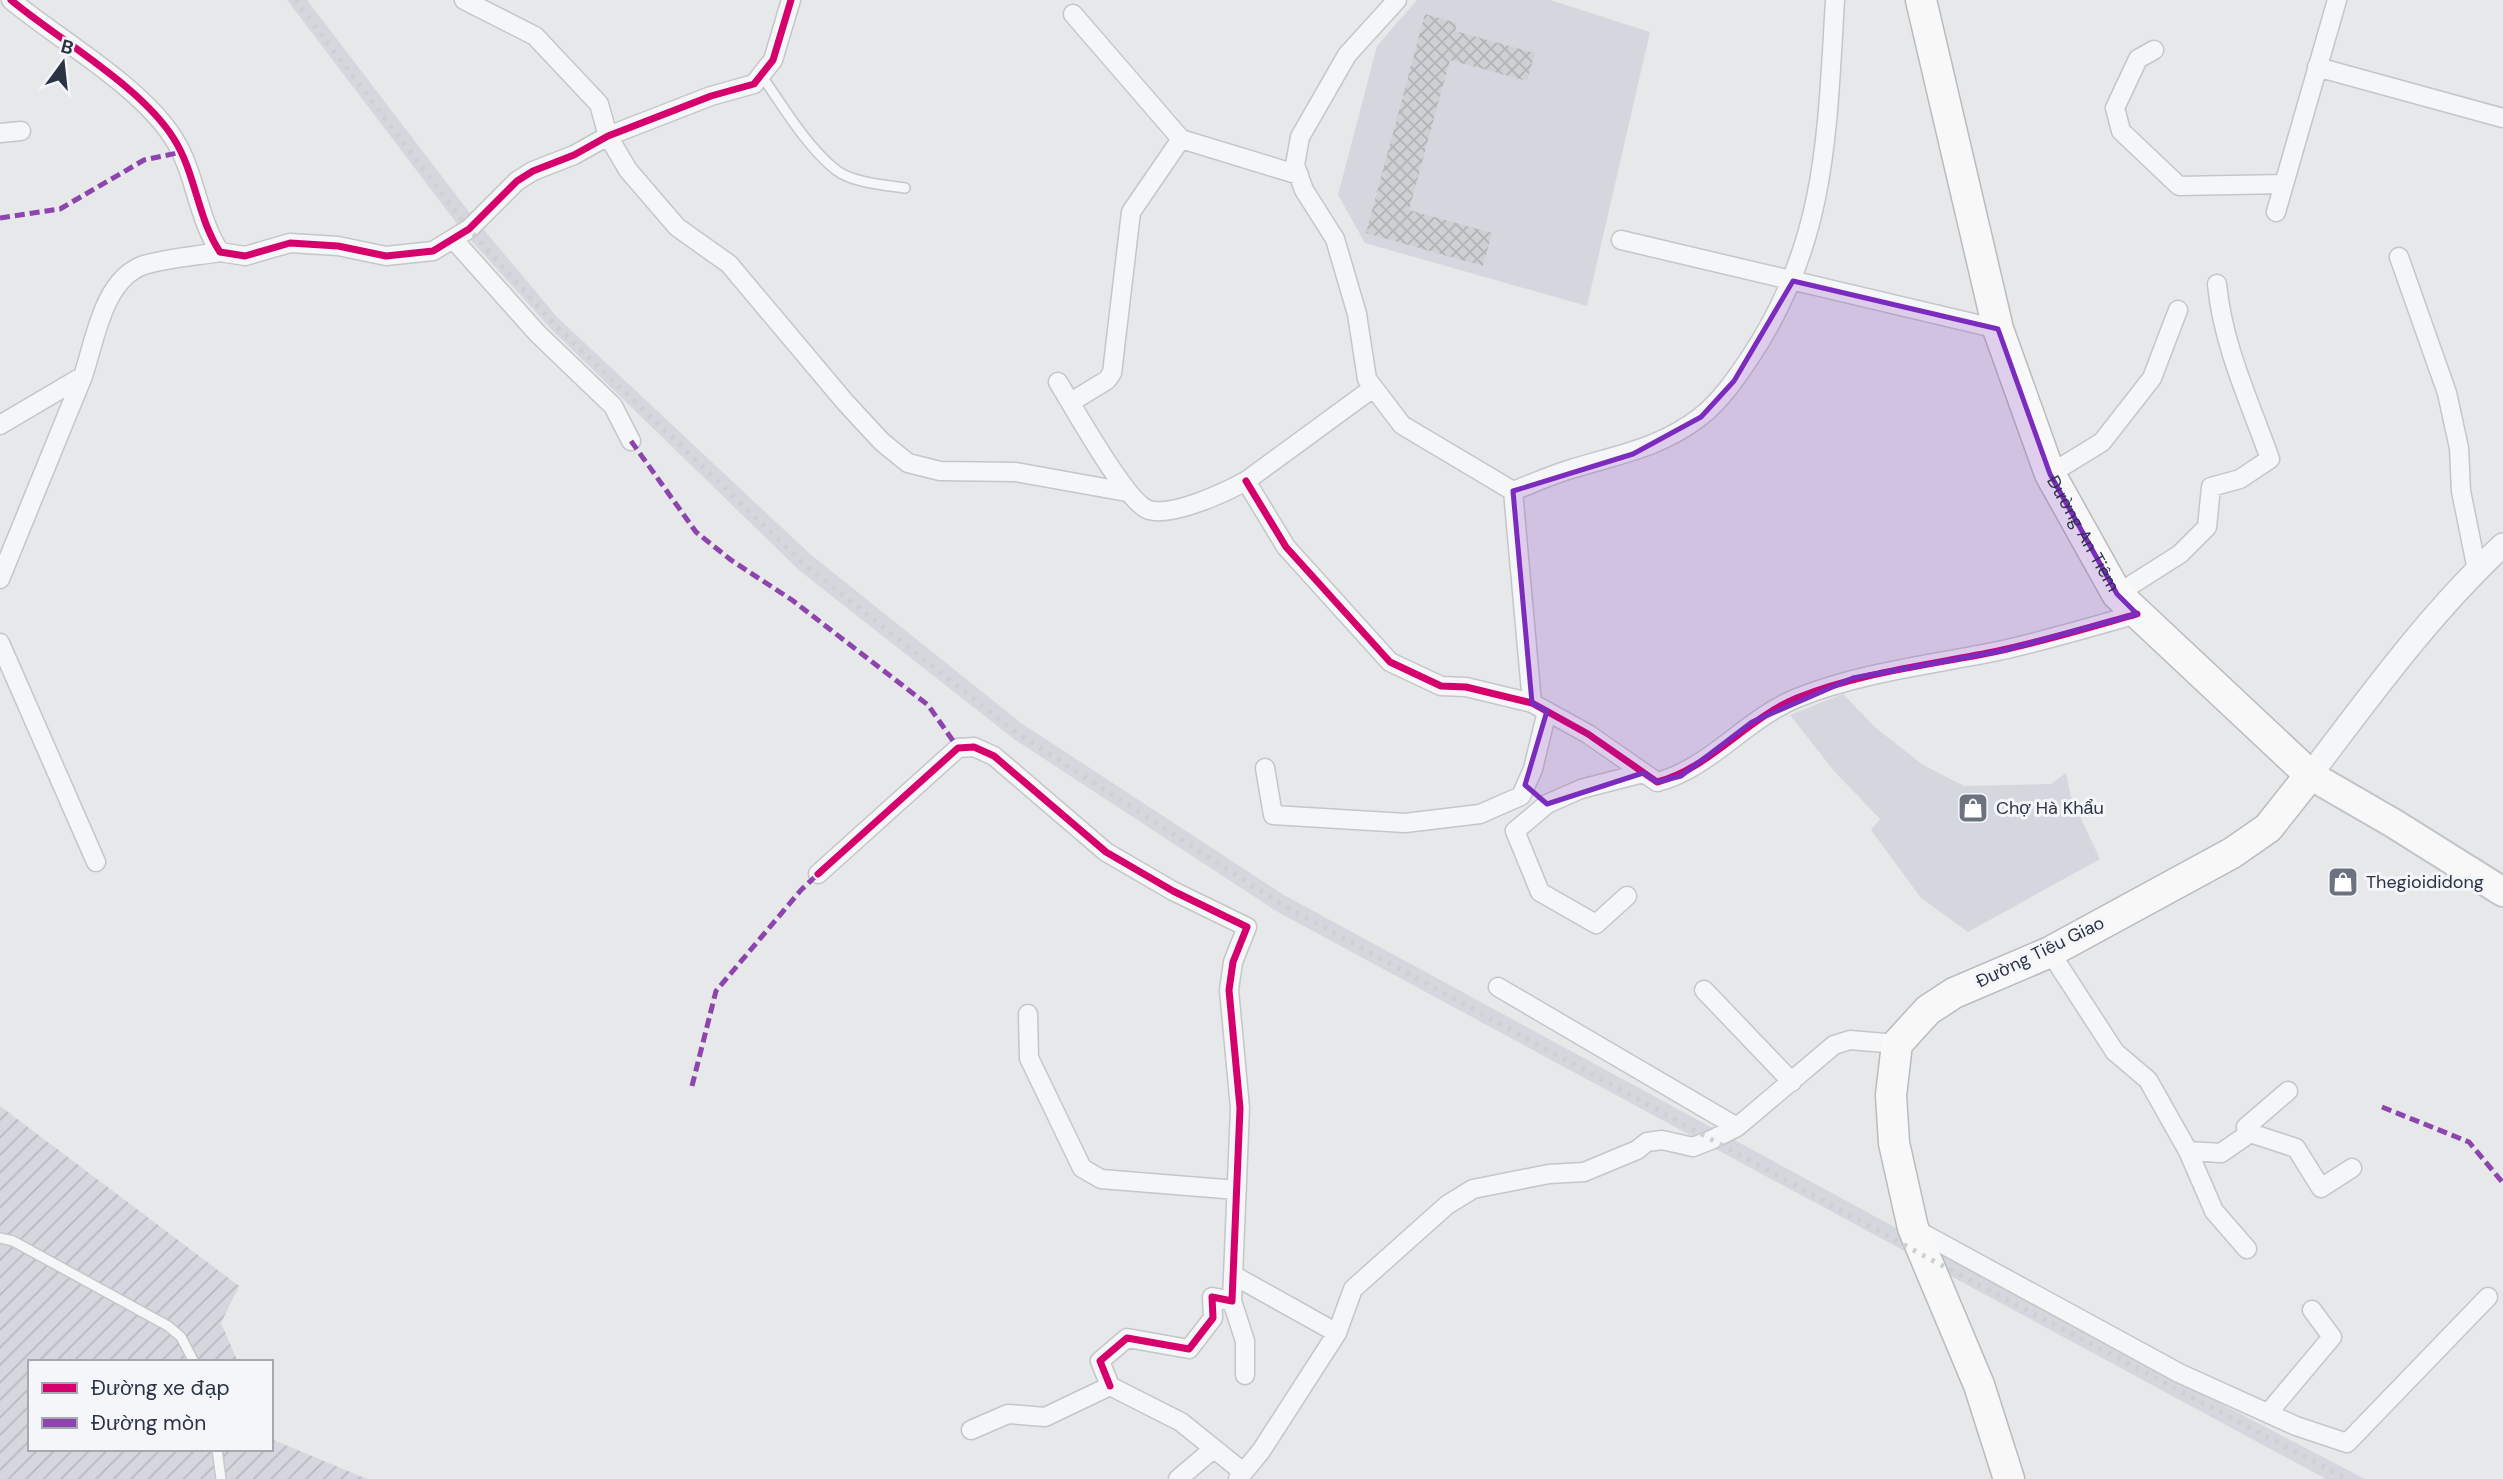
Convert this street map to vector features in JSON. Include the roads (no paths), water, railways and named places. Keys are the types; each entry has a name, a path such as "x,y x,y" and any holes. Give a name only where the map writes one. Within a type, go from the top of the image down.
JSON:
{"highway":[{"name":"Đường An Tiêm","path":"1921,0 1998,329 2050,474 2127,604 2310,775"},
{"name":"Đường Tiêu Giao","path":"1897,1044 1928,1010 1954,993 2050,952 2232,852 2268,828 2310,775"},
{"path":"1897,1044 1891,1095 1894,1143 1913,1228 1979,1385 2009,1479"}],"main road":[{"name":"Đường An Tiêm","path":"2310,775 2503,892"}],"street":[{"path":"11,0 69,42 146,106 172,135 189,164 209,235 220,252"},
{"path":"464,0 536,36 599,104 608,136 628,170 677,227 729,264 845,402 882,442 908,463 940,471 1017,472 1127,492"},
{"path":"0,579 83,376 107,304 117,286 130,272 145,265 220,252 245,256 290,243 338,246 386,256 433,251 489,212 525,176 574,155 608,136 711,96 754,84 773,60 791,0"},
{"path":"1397,0 1347,55 1300,137 1295,164 1304,190 1335,239 1357,314 1367,379 1402,425 1513,491"},
{"path":"1513,491 1568,470 1633,454 1701,417 1734,381 1763,337 1793,281 1818,200 1835,0"},
{"path":"2276,212 2337,0"},
{"path":"1073,14 1181,139 1299,175"},
{"path":"2154,50 2138,59 2115,108 2121,131 2139,151 2179,186 2284,184"},
{"path":"2317,67 2502,117"},
{"path":"0,133 21,131"},
{"path":"1071,402 1107,380 1112,373 1130,212 1181,139"},
{"path":"453,239 538,334 614,406 631,441"},
{"path":"1621,240 1998,329"},
{"path":"2399,257 2447,393 2459,448 2460,491 2477,570"},
{"path":"1246,481 1286,547 1390,662 1441,687 1466,687 1539,707 1588,734 1657,782 1681,776 1752,722 1795,699 1853,678 2001,651 2127,604 2207,527 2211,487 2240,479 2270,459 2231,359 2220,312 2217,284"},
{"path":"2050,474 2102,442 2152,378 2178,310"},
{"path":"0,425 83,376"},
{"path":"1058,382 1127,492 1146,509 1165,512 1226,492 1246,481 1373,388"},
{"path":"1265,768 1273,815 1405,823 1480,814 1521,796 1539,707 1513,491"},
{"name":"Đường Tiêu Giao","path":"2310,775 2377,687 2477,570 2503,545"},
{"path":"0,643 96,862"},
{"path":"818,874 958,748 974,747 994,756 1106,852 1173,891 1247,927 1233,962 1228,990 1240,1108 1232,1301 1245,1341 1245,1375"},
{"path":"1627,896 1596,924 1540,892 1515,831 1547,804 1581,789 1643,774"},
{"path":"1525,785 1547,804"},
{"path":"2050,952 2115,1052 2148,1080 2188,1151 2214,1211 2247,1249"},
{"path":"1498,987 1737,1127"},
{"path":"1703,989 1792,1082"},
{"path":"1028,1014 1029,1058 1083,1168 1101,1179 1237,1190"},
{"path":"1232,1301 1212,1297 1213,1318 1189,1349 1127,1338 1100,1361 1110,1386 1181,1422 1241,1476 1261,1451 1336,1333 1353,1289 1447,1205 1473,1189 1549,1174 1584,1172 1637,1150 1647,1142 1662,1140 1693,1147 1737,1127 1834,1045 1850,1040 1897,1044"},
{"path":"2288,1091 2246,1127 2249,1133 2296,1148 2321,1188 2351,1168"},
{"path":"2188,1151 2221,1153 2249,1133"},
{"path":"1913,1228 2179,1373 2320,1435 2347,1443 2488,1297"},
{"path":"1233,1275 1336,1333"},
{"path":"2269,1412 2332,1337 2312,1310"},
{"path":"971,1430 1008,1414 1045,1417 1110,1386"},
{"path":"1178,1479 1212,1450"}],"lane":[{"path":"761,75 806,136 837,172 905,188"},
{"path":"0,1238 13,1241 168,1326 181,1337 193,1360"},
{"path":"217,1451 221,1479"}],"railway":[{"path":"295,0 469,229 555,325 805,565 1014,731 1281,904 1928,1258 2347,1479"}],"place":[{"name":"Chợ Hà Khẩu","path":"1973,808"},
{"name":"Thegioididong","path":"2343,882"}]}
